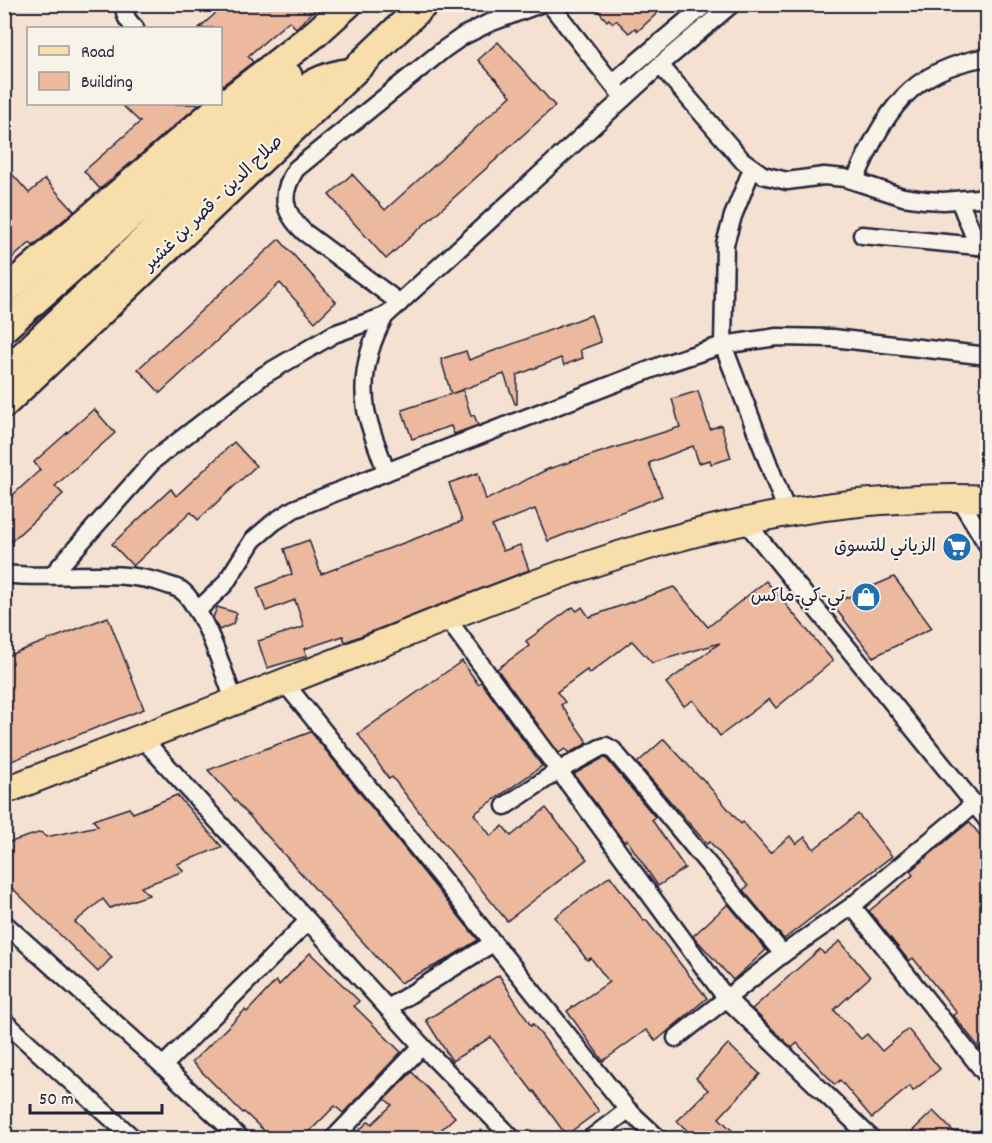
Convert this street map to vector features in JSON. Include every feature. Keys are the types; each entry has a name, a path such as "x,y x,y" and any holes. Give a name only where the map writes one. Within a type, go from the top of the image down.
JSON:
{"highway":[{"path":"222,99 316,33 348,4"},
{"name":"صلاح الدين - قصر بن غشير","path":"4,404 424,4"},
{"path":"4,328 295,70 309,53 316,33"},
{"path":"13,365 296,95 322,79 352,72"},
{"path":"4,292 209,108"}],"main road":[{"path":"4,791 446,617 655,543 787,512 856,502 958,497 987,499"}],"street":[{"path":"125,4 127,20 134,27"},
{"path":"400,303 293,222 286,208 285,193 289,180 296,169 443,50 463,36 487,24 540,4"},
{"path":"550,4 624,98"},
{"path":"612,83 706,4"},
{"path":"386,472 366,410 366,366 373,337 385,316 660,65 732,4"},
{"path":"855,180 879,128 902,98 932,75 968,60 987,57"},
{"path":"660,65 742,160 752,169 769,177 788,181 824,176 855,180 903,197 925,200 987,197"},
{"path":"752,169 733,216 725,244 723,345 787,512"},
{"path":"959,200 983,246"},
{"path":"862,235 983,246"},
{"path":"52,575 154,460 264,375 334,334 385,316"},
{"path":"196,611 225,584 253,540 294,509 665,364 723,345 777,337 833,338 987,356"},
{"path":"958,497 987,546"},
{"path":"745,521 987,821"},
{"path":"4,574 154,580 181,590 196,611 209,636 234,700"},
{"path":"446,617 726,998 871,1138"},
{"path":"284,682 628,1110 657,1138"},
{"path":"142,738 422,1046 512,1138"},
{"path":"505,806 558,771 606,746 612,750 783,954"},
{"path":"676,1038 783,954 852,906 974,804"},
{"path":"852,906 987,1077"},
{"path":"163,1066 308,921"},
{"path":"4,923 240,1138"},
{"path":"388,1008 493,943"},
{"path":"4,1021 132,1138"},
{"path":"334,1138 422,1046"},
{"path":"591,1138 628,1110"}],"building":[{"path":"209,4 321,4 296,28 289,21 248,56 253,62 222,85 222,27 200,27 216,13"},
{"path":"592,4 667,4 638,31 635,28 629,33 616,20 613,23 609,19 607,21"},
{"path":"498,42 555,106 386,259 329,195 352,174 385,210 511,96 478,60"},
{"path":"122,105 199,105 100,189 84,171 140,122"},
{"path":"4,165 29,193 45,179 74,211 33,246 30,243 4,265"},
{"path":"279,239 336,302 315,322 280,283 160,393 138,369"},
{"path":"591,315 601,342 580,350 583,358 564,365 561,358 517,375 517,404 515,404 504,374 451,394 441,359 466,351 469,360"},
{"path":"463,390 471,416 474,415 478,425 454,434 451,426 412,439 402,410"},
{"path":"698,391 710,429 721,425 731,458 711,464 710,460 699,463 693,446 649,463 662,496 548,541 535,509 492,526 503,551 520,545 529,570 345,642 343,636 304,649 307,656 267,668 258,641 304,627 295,600 266,611 257,588 292,574 284,549 309,540 321,574 462,521 449,483 478,473 486,500 548,469 680,427 672,399"},
{"path":"94,409 115,433 55,486 63,494 4,548 4,503 40,470 34,462"},
{"path":"234,442 256,466 198,520 191,512 133,566 112,544 171,489 176,496"},
{"path":"894,577 932,628 873,657 832,604"},
{"path":"766,581 833,661 776,708 769,699 720,736 693,700 684,706 666,683 720,643 652,663 632,641 589,674 587,670 557,692 565,702 561,705 588,743 569,753 565,749 559,753 497,669 529,646 526,641 573,607 577,611 582,607 589,617 674,587 708,627"},
{"path":"217,607 237,613 233,624 219,630 213,618"},
{"path":"108,617 144,709 4,764 4,657"},
{"path":"462,661 478,684 481,682 542,766 474,814 491,836 503,826 511,836 546,808 587,859 507,921 392,777 389,779 358,734"},
{"path":"311,732 478,940 444,961 400,983 208,770"},
{"path":"664,739 770,853 790,836 796,844 805,837 814,849 858,814 892,856 784,939 743,890 748,886 710,842 707,844 637,763"},
{"path":"605,757 655,817 652,820 685,868 658,886 627,840 624,842 574,774"},
{"path":"177,795 222,847 177,864 184,871 141,887 149,895 110,908 103,899 75,922 112,957 98,972 4,880 4,844 41,832 46,837 98,826 93,820 129,808 133,813"},
{"path":"969,822 987,843 987,967 980,972 984,977 979,981 987,991 987,1057 953,1015 957,1013 913,958 909,961 869,911 913,875 910,871"},
{"path":"610,876 707,998 656,1041 646,1030 603,1061 567,1011 609,982 591,958 587,960 555,917"},
{"path":"728,904 766,950 733,980 693,936"},
{"path":"840,941 870,977 834,1010 861,1039 867,1034 882,1051 908,1029 940,1069 913,1091 910,1086 872,1118 840,1080 835,1085 797,1043 792,1048 752,1009 820,949 824,954"},
{"path":"310,953 359,1001 354,1006 401,1052 343,1113 335,1106 303,1138 272,1138 243,1113 192,1062 245,1010 247,1012 276,981 279,985"},
{"path":"499,975 531,1026 533,1024 599,1111 566,1135 491,1037 452,1061 426,1020"},
{"path":"728,1044 760,1074 719,1118 740,1138 695,1138 677,1121 708,1090 696,1078"},
{"path":"412,1072 455,1117 432,1138 351,1138 369,1121 372,1124 392,1105 385,1099"},
{"path":"933,1111 960,1138 905,1138"}],"place":[{"name":"الزياني للتسوق","path":"957,547"},
{"name":"تي-كي-ماكس","path":"866,597"}]}
